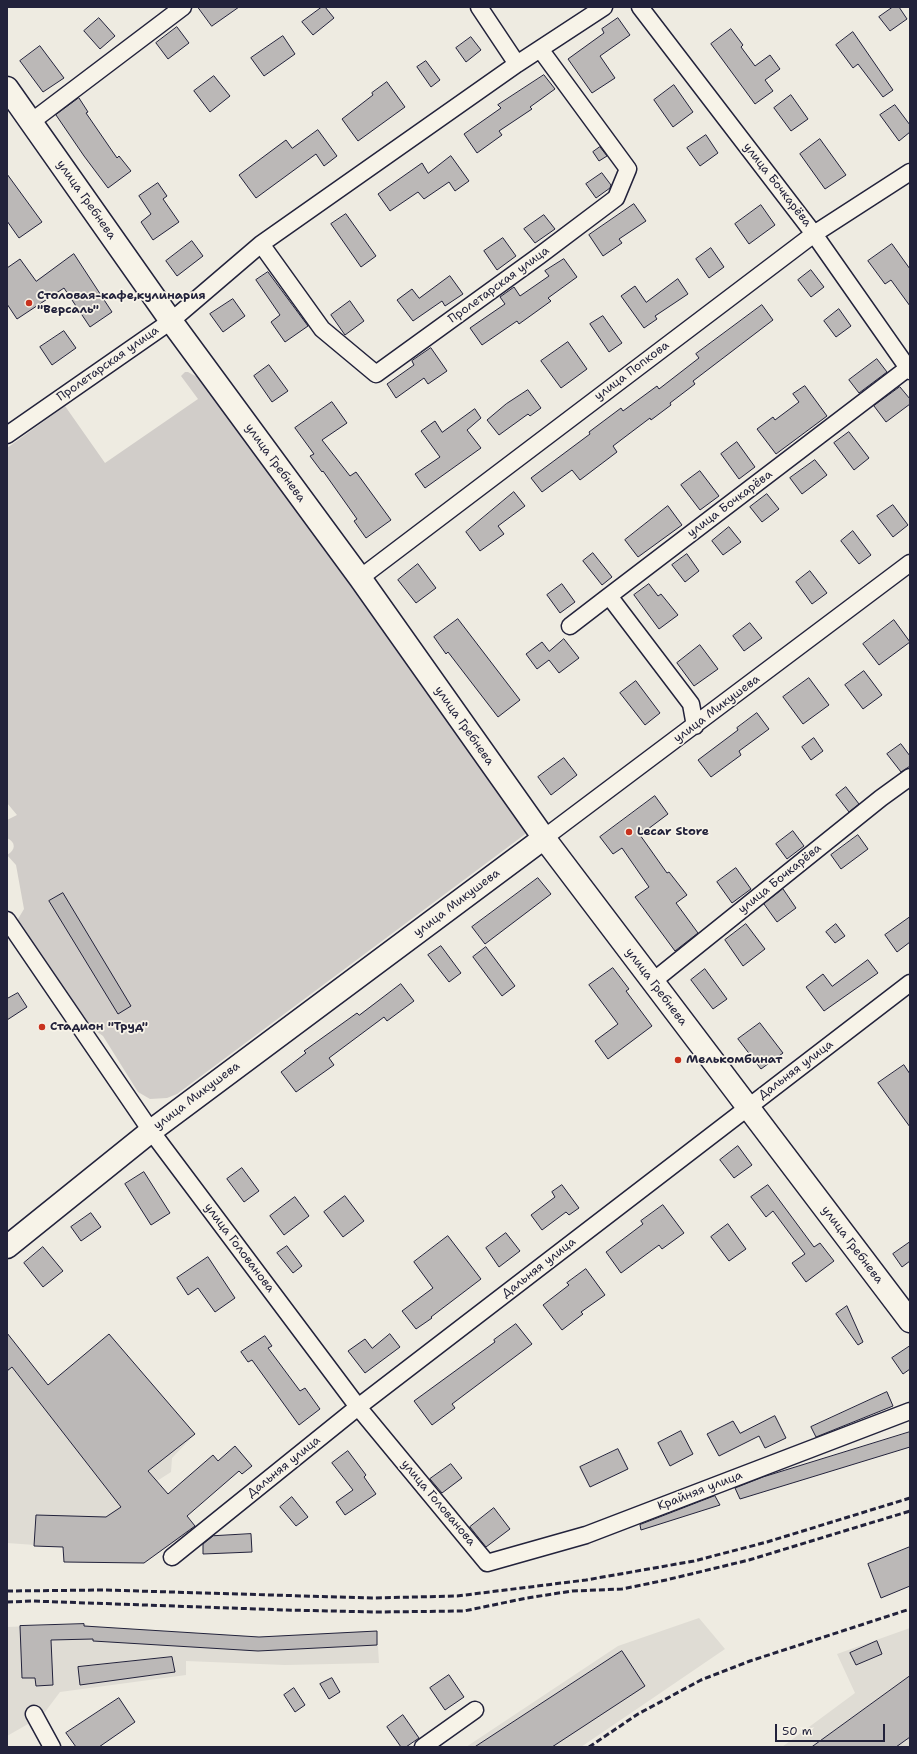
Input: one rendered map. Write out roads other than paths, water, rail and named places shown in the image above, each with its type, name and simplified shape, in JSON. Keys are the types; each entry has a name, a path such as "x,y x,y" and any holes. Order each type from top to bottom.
{"street":[{"path":"31,122 183,7"},
{"path":"479,7 517,64"},
{"name":"Пролетарская улица","path":"7,435 171,321 261,244 517,64 604,7"},
{"name":"улица Бочкарёва","path":"570,626 909,370 814,234 640,7"},
{"name":"Пролетарская улица","path":"261,244 322,328 376,374 539,256 616,198 628,169 540,49"},
{"name":"улица Гребнева","path":"7,88 171,321 360,578 544,838 910,1321"},
{"name":"улица Попкова","path":"360,578 814,234 910,172"},
{"name":"улица Микушева","path":"7,1247 151,1131 695,726 910,563"},
{"path":"609,596 691,704 695,726"},
{"name":"улица Бочкарёва","path":"652,982 875,803 910,777"},
{"name":"улица Голованова","path":"7,920 151,1131 358,1407 487,1563"},
{"name":"Дальняя улица","path":"172,1557 358,1407 910,983"},
{"name":"Крайняя улица","path":"487,1563 586,1535 910,1411"},
{"path":"423,1747 475,1710"},
{"path":"34,1714 52,1747"}],"railway":[{"path":"7,1591 104,1590 372,1598 457,1596 586,1580 694,1561 767,1542 910,1498"},
{"path":"7,1602 32,1601 377,1612 464,1611 527,1598 572,1591 622,1589 666,1580 749,1560 910,1511"},
{"path":"589,1747 638,1714 701,1680 750,1661 910,1609"}],"place":[{"name":"Столовая-кафе,кулинария \"Версаль\"","path":"29,303"},
{"name":"Lecar Store","path":"629,832"},
{"name":"Стадион \"Труд\"","path":"42,1027"},
{"name":"Мелькомбинат","path":"678,1060"}]}
